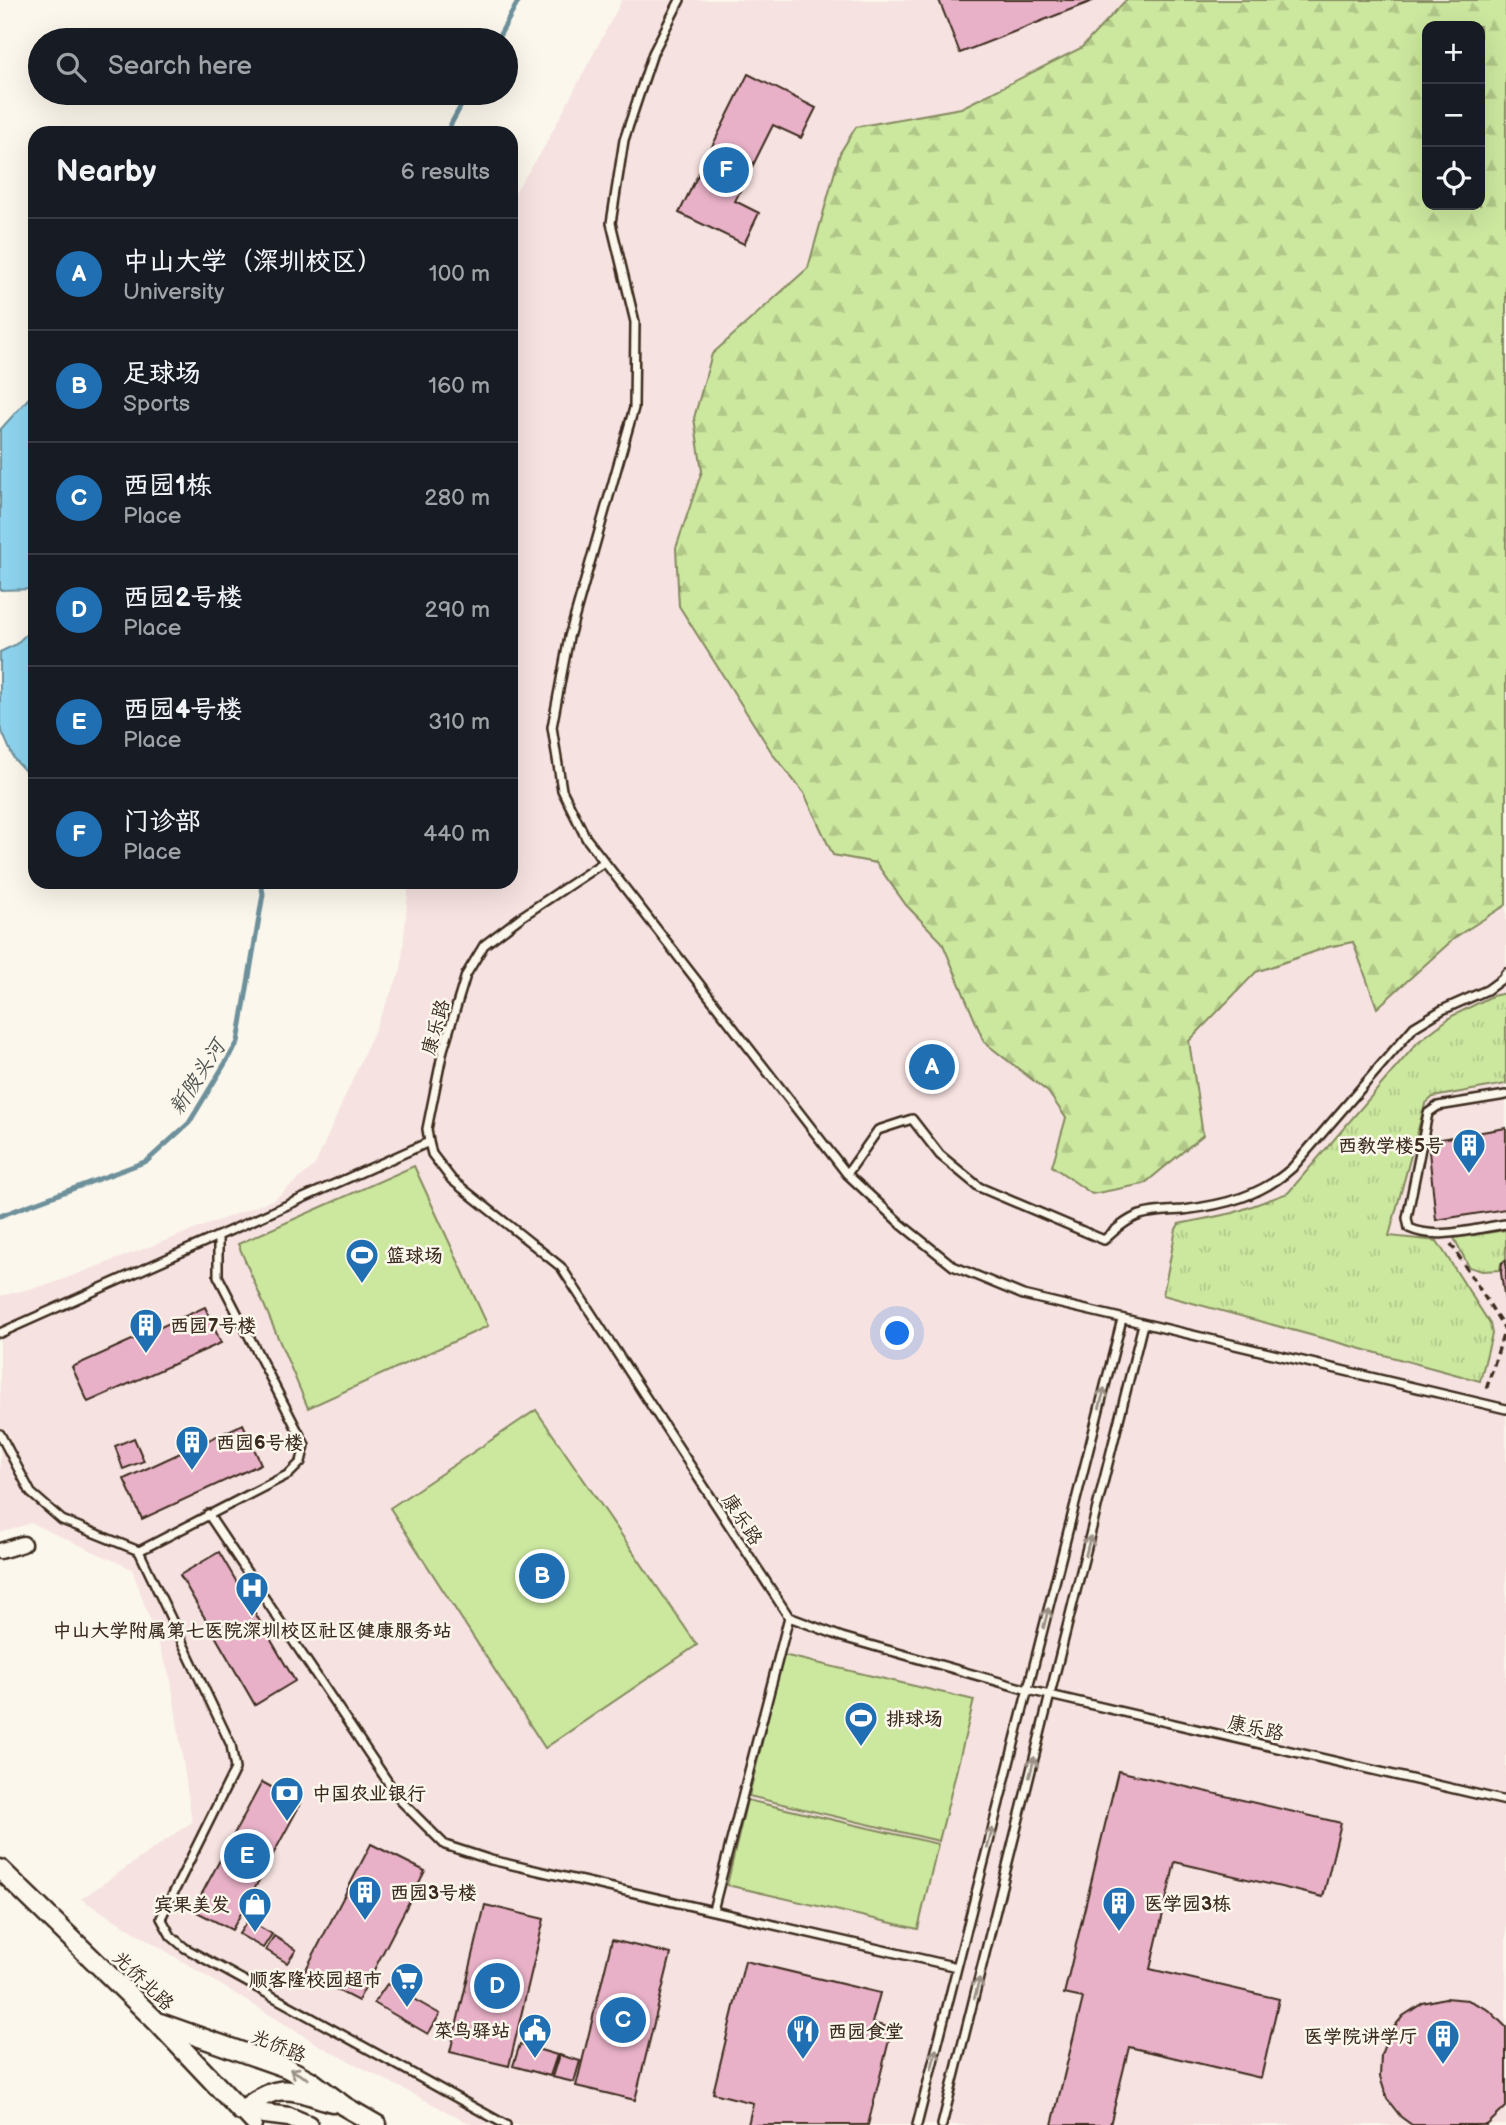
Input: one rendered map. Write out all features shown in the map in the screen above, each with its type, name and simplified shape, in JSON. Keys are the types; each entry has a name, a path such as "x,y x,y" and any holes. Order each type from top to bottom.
{"street":[{"path":"0,1551 23,1544"},
{"name":"光侨北路","path":"0,1869 157,2022 254,2125"},
{"name":"光侨路","path":"157,2022 288,2068 377,2125"},
{"path":"242,2111 260,2096 285,2090 344,2106"},
{"path":"242,2111 289,2117 308,2125"}],"lane":[{"path":"680,0 653,53 624,140 611,223 635,322 634,408 569,637 552,727 562,790 586,838 847,1174 902,1225 953,1266 1023,1295 1506,1409"},
{"name":"康乐路","path":"604,862 484,945 466,975 443,1050 427,1129 429,1142 432,1154 452,1180 561,1267 789,1617 842,1637 1050,1696 1506,1801"},
{"path":"847,1174 878,1130 912,1119 940,1155 979,1187 1104,1240 1121,1225 1140,1215 1243,1199 1275,1183 1292,1168 1414,1027 1442,1010 1487,990 1506,973"},
{"path":"1506,1095 1437,1106 1428,1113 1407,1218 1409,1228 1418,1232 1444,1233 1506,1224"},
{"path":"0,1333 429,1142"},
{"path":"139,1551 289,1474 301,1462 304,1445 218,1276 218,1236"},
{"path":"917,2125 1122,1319"},
{"path":"942,2125 1143,1324"},
{"path":"0,1434 31,1493 62,1520 139,1551 231,1745 235,1769 161,1918 165,1928 185,1948 506,2125"},
{"path":"208,1514 400,1800 445,1845 491,1860 957,1966"},
{"path":"713,1910 789,1617"}],"path":[{"path":"1444,1233 1506,1329 1486,1390"}],"shaded area":[{"path":"622,0 1506,0 1506,2125 473,2125 322,2047 81,1899 192,1822 171,1680 132,1569 31,1523 0,1533 0,1296 51,1284 275,1199 315,1165 401,970 408,889 518,889 518,188 541,153"}],"green space":[{"path":"1126,0 1506,0 1506,905 1457,936 1377,1008 1353,942 1328,947 1256,972 1189,1041 1203,1135 1144,1184 1092,1194 1052,1166 1066,1118 1048,1092 984,1042 942,942 906,905 876,863 833,855 804,793 774,756 679,606 676,548 702,471 694,418 712,354 808,268 840,153 856,127 961,108 1081,48"},
{"path":"1506,993 1506,1084 1433,1097 1425,1104 1389,1236 1437,1241 1490,1324 1492,1334 1480,1381 1163,1295 1179,1224 1233,1213 1288,1193 1418,1042 1452,1016 1492,996"},
{"name":"篮球场","path":"414,1166 488,1326 308,1408 238,1244"},
{"path":"1506,1230 1506,1259 1501,1263 1500,1270 1482,1271 1469,1267 1454,1238"},
{"path":"536,1410 697,1645 545,1748 390,1508"},
{"name":"排球场","path":"783,1655 974,1700 939,1841 749,1796"},
{"path":"747,1800 938,1844 918,1929 727,1885"}],"water":[{"path":"28,399 28,589 0,590 0,430"},
{"path":"28,633 28,774 14,759 0,727 0,652 15,645"}],"building":[{"path":"939,0 1095,0 960,53"},
{"path":"748,74 816,108 801,138 773,125 735,201 759,213 744,244 679,213"},
{"name":"西教学楼5号","path":"1506,1128 1506,1209 1436,1220 1428,1141"},
{"path":"1506,1260 1506,1308 1501,1273 1502,1263"},
{"name":"西园7号楼","path":"205,1307 221,1343 88,1402 72,1367"},
{"name":"西园6号楼","path":"243,1424 261,1464 142,1519 124,1479"},
{"path":"134,1438 144,1461 123,1469 115,1446"},
{"path":"219,1552 295,1681 255,1705 180,1575"},
{"name":"医学园3栋","path":"1118,1771 1341,1823 1323,1897 1175,1862 1150,1969 1279,1999 1261,2078 1129,2047 1110,2125 1052,2125 1083,1998 1064,1994"},
{"path":"262,1782 301,1803 232,1930 193,1910"},
{"name":"西园3号楼","path":"371,1844 425,1871 358,2001 304,1973"},
{"path":"485,1905 544,1919 509,2066 450,2052"},
{"name":"宾果美发","path":"248,1920 272,1934 263,1948 239,1934"},
{"path":"274,1936 296,1950 287,1963 266,1950"},
{"path":"612,1940 671,1954 635,2100 576,2086"},
{"name":"西园食堂","path":"745,1961 880,1993 872,2023 892,2028 868,2125 748,2125 753,2103 713,2093"},
{"name":"顺客隆校园超市","path":"387,1984 440,2014 428,2034 374,2003"},
{"name":"医学院讲学厅","path":"1445,1998 1468,2000 1489,2010 1506,2027 1506,2107 1487,2125 1412,2125 1401,2117 1387,2099 1380,2077 1381,2055 1389,2033 1403,2016 1423,2003"},
{"name":"菜鸟驿站","path":"520,2044 557,2055 550,2076 513,2066"},
{"path":"559,2055 580,2061 574,2082 552,2077"}],"waterway":[{"name":"新陂头河","path":"504,28 519,0"},
{"name":"新陂头河","path":"450,126 461,105"},
{"name":"新陂头河","path":"0,1216 147,1161 189,1123 238,1042 262,889"}],"place":[{"name":"门诊部","path":"726,170"},
{"name":"中山大学（深圳校区）","path":"932,1067"},
{"name":"西教学楼5号","path":"1469,1175"},
{"name":"篮球场","path":"362,1285"},
{"name":"西园7号楼","path":"146,1355"},
{"name":"西园6号楼","path":"192,1472"},
{"name":"足球场","path":"542,1576"},
{"name":"中山大学附属第七医院深圳校区社区健康服务站","path":"252,1618"},
{"name":"排球场","path":"861,1748"},
{"name":"中国农业银行","path":"287,1823"},
{"name":"西园4号楼","path":"247,1856"},
{"name":"西园3号楼","path":"365,1922"},
{"name":"医学园3栋","path":"1119,1933"},
{"name":"宾果美发","path":"255,1934"},
{"name":"西园2号楼","path":"497,1986"},
{"name":"顺客隆校园超市","path":"407,2009"},
{"name":"西园1栋","path":"623,2020"},
{"name":"菜鸟驿站","path":"535,2060"},
{"name":"西园食堂","path":"803,2061"},
{"name":"医学院讲学厅","path":"1443,2066"}]}
